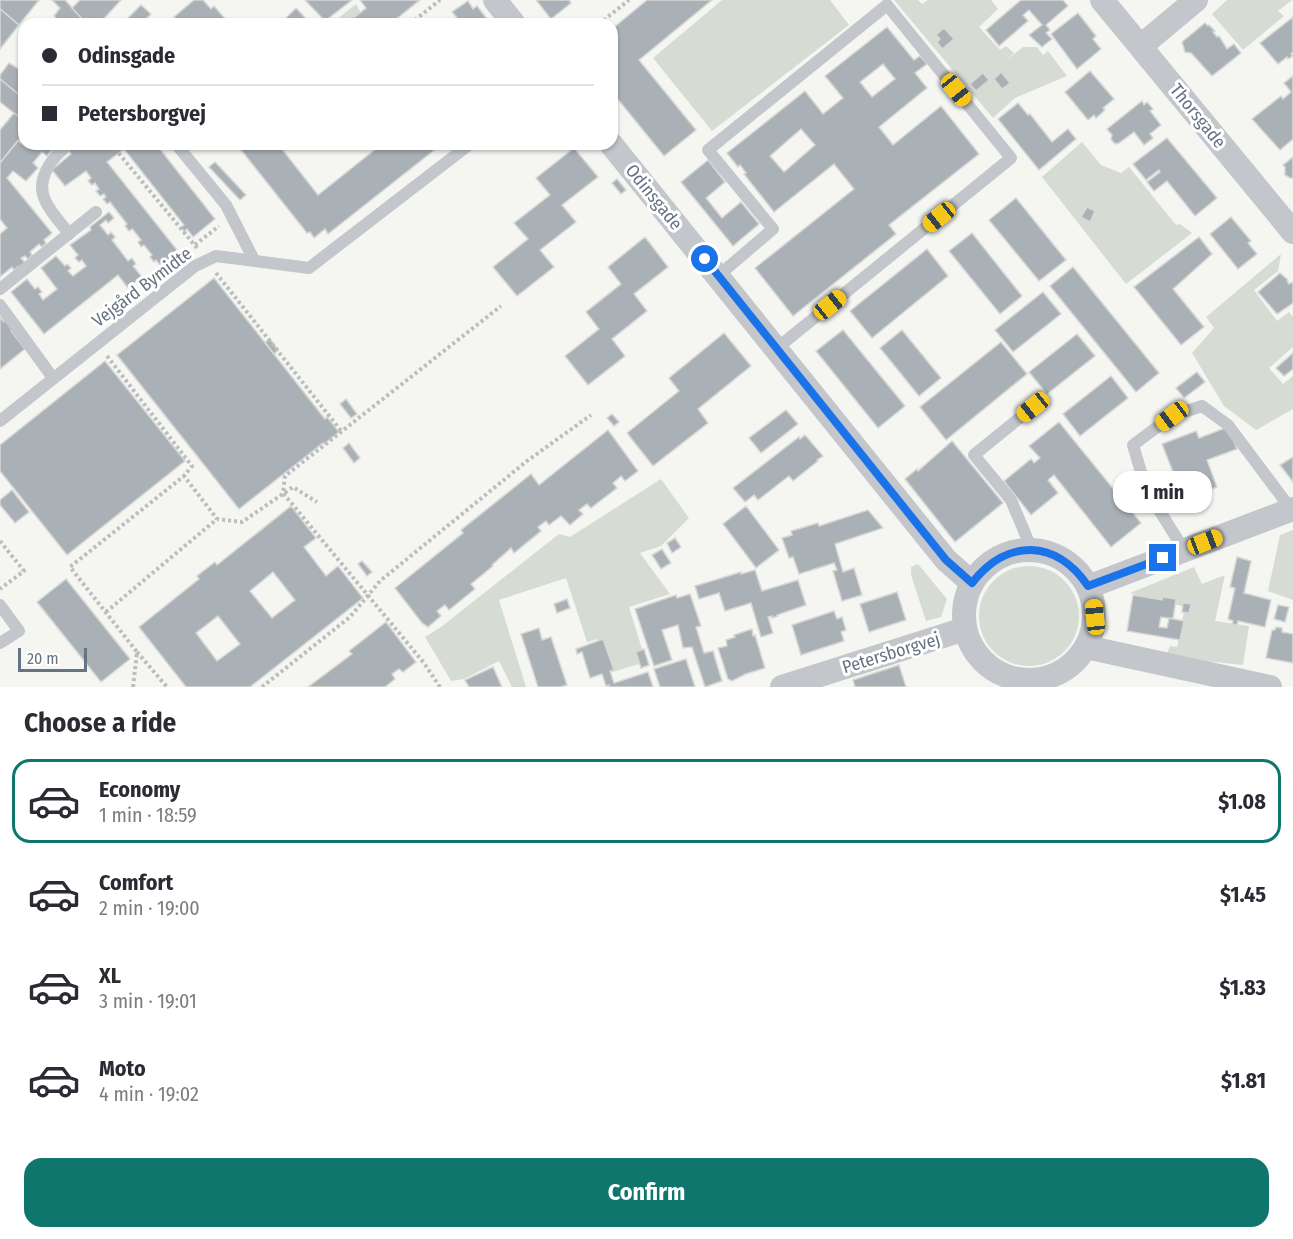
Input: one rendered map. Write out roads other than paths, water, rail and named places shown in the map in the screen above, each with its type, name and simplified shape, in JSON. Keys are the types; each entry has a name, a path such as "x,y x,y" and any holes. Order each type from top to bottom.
{"street":[{"path":"495,0 509,18"},
{"name":"Thorsgade","path":"1102,0 1293,232"},
{"path":"1141,46 1196,0"},
{"name":"Odinsgade","path":"616,150 946,560 972,583"},
{"path":"1088,586 1292,509"},
{"path":"1032,550 1050,553 1065,561 1078,572 1088,586 1093,602 1095,617 1092,633 1086,647 1075,662 1061,673 1044,679 1005,682 973,650 965,629 966,597 972,583 983,569 998,558 1015,551 1032,550"},
{"name":"Petersborgvej","path":"782,687 965,629"},
{"path":"1086,647 1270,687"}],"lane":[{"path":"718,276 773,229 708,150 887,5 1011,158 776,349"},
{"path":"61,150 56,154 42,177 45,201 69,234"},
{"path":"181,150 226,205 254,261"},
{"name":"Vejgård Bymidte","path":"0,421 195,266 216,256 309,268 462,150"},
{"path":"0,289 96,212"},
{"path":"0,305 53,378"},
{"path":"1184,550 1146,489 1133,445 1172,416 1202,406 1228,425 1292,509"},
{"path":"1032,550 1011,500 974,454 1033,407"},
{"path":"0,606 19,631 0,643"}]}
